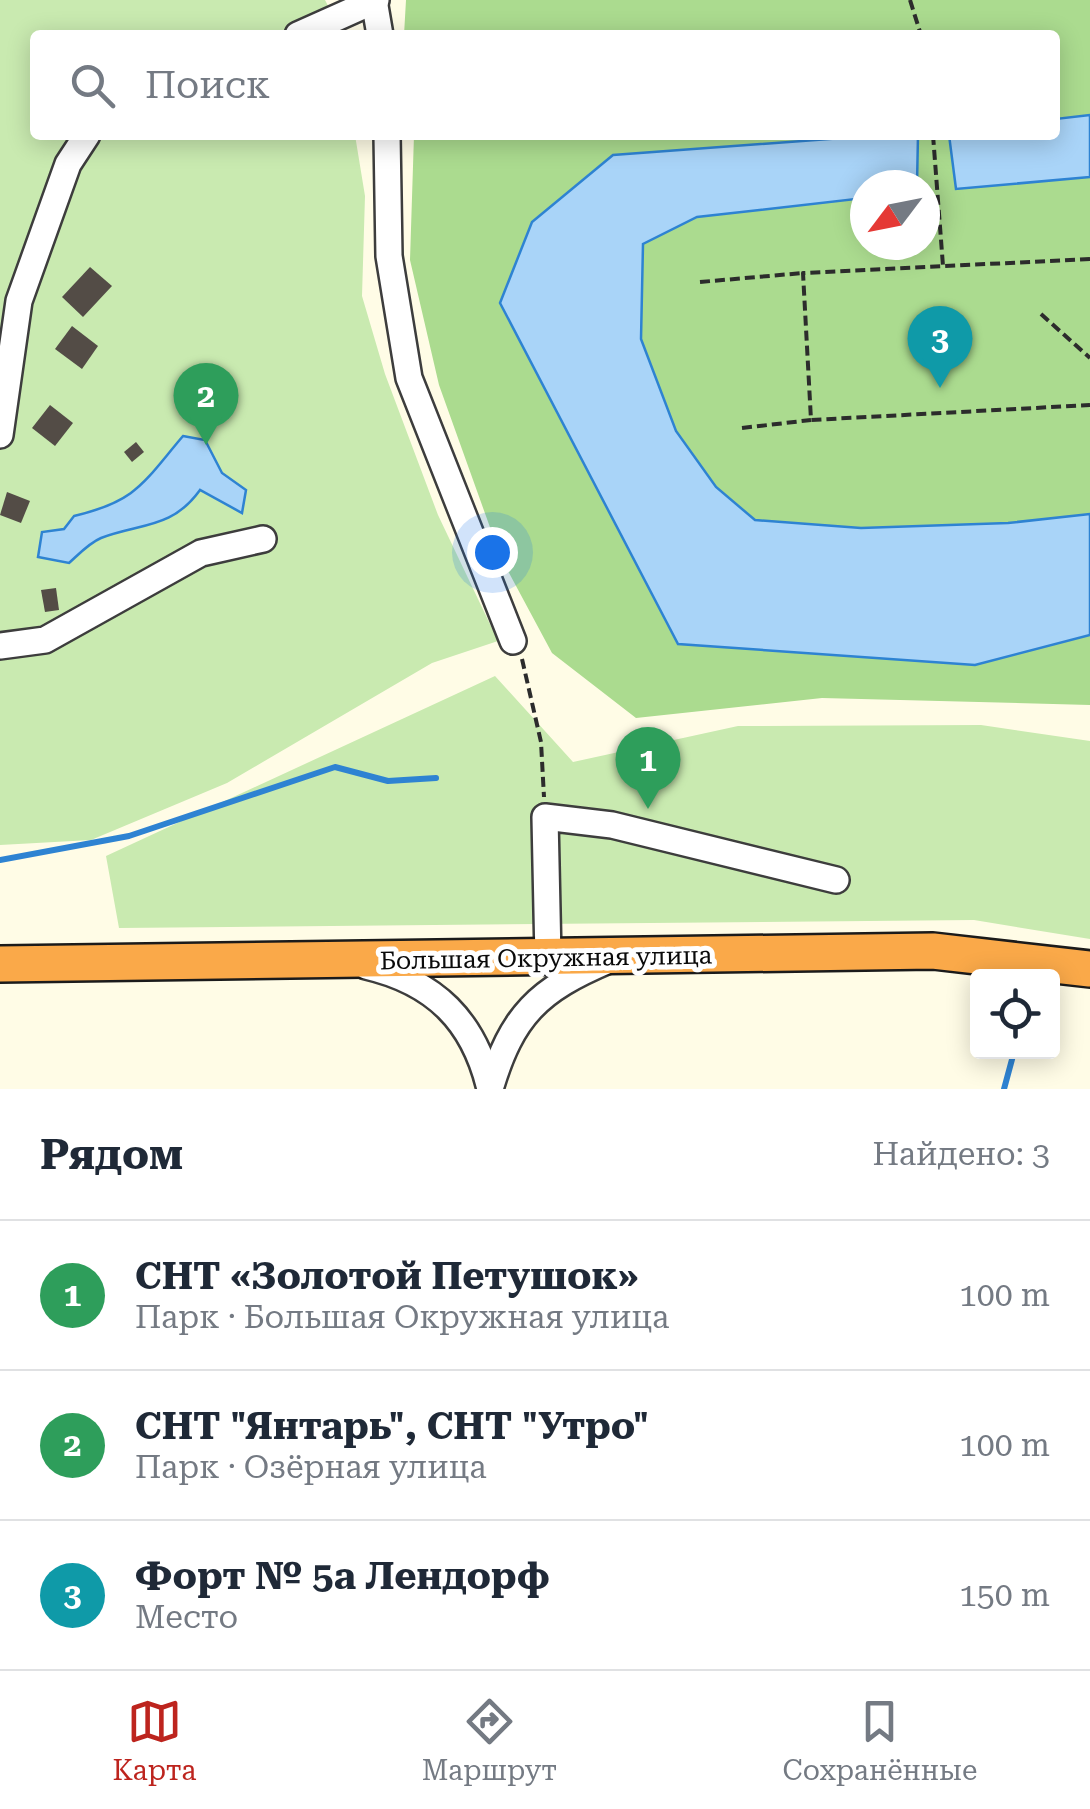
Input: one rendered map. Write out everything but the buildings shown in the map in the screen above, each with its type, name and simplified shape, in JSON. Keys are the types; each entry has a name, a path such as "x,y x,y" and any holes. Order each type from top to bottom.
{"highway":[{"name":"Большая Окружная улица","path":"0,964 933,951 1090,969"}],"street":[{"path":"309,30 375,0 379,30"},
{"path":"0,435 19,301 68,164 84,140"},
{"path":"386,140 389,256 409,378 514,640"},
{"path":"0,646 45,640 201,552 263,538"},
{"path":"548,958 545,817 612,824 836,880"},
{"path":"490,1089 508,1036 526,1010 558,986 617,956"},
{"path":"342,961 418,983 446,1002 482,1057 490,1089"}],"path":[{"path":"910,0 919,30"},
{"path":"933,140 943,266"},
{"path":"700,282 1090,258"},
{"path":"803,274 810,420"},
{"path":"1040,314 1090,358"},
{"path":"742,428 810,420 1090,406"},
{"path":"514,640 528,676 541,742 545,817"}],"green space":[{"path":"0,0 325,0 340,30 30,30 30,140 356,140 365,196 362,296 385,374 438,515 498,641 432,663 227,783 91,840 0,845"},
{"path":"406,0 1090,0 1090,115 1060,118 1060,30 404,30"},
{"path":"414,140 819,140 613,156 678,644 975,665 1090,635 1090,705 822,698 636,718 552,653 501,558 439,385 410,260"},
{"path":"918,140 950,140 957,189 1090,177 1090,514 1008,523 861,528 755,520 716,487 676,431 641,339 643,244 697,217 850,200 850,260 940,260 940,170 917,170"},
{"path":"495,676 573,762 738,726 981,725 1090,741 1090,939 974,920 119,928 106,856"}],"water":[{"path":"1090,115 1090,177 956,189 950,140 1060,140 1060,118"},
{"path":"816,140 918,140 917,170 850,170 850,200 697,217 643,244 641,339 676,431 716,487 755,520 861,528 1008,523 1090,514 1090,635 975,665 678,644 500,303 532,222 613,155"},
{"path":"183,436 205,440 222,473 246,490 242,513 200,490 178,512 155,523 101,538 69,563 38,557 42,532 64,529 74,516 126,496 148,478"}],"waterway":[{"path":"0,860 129,836 335,767 388,781 436,778"},
{"path":"1004,1089 1012,1059"}],"place":[{"name":"Форт № 5а Лендорф","path":"940,388"},
{"name":"СНТ \"Янтарь\", СНТ \"Утро\"","path":"206,445"},
{"name":"СНТ «Золотой Петушок»","path":"648,809"}]}
